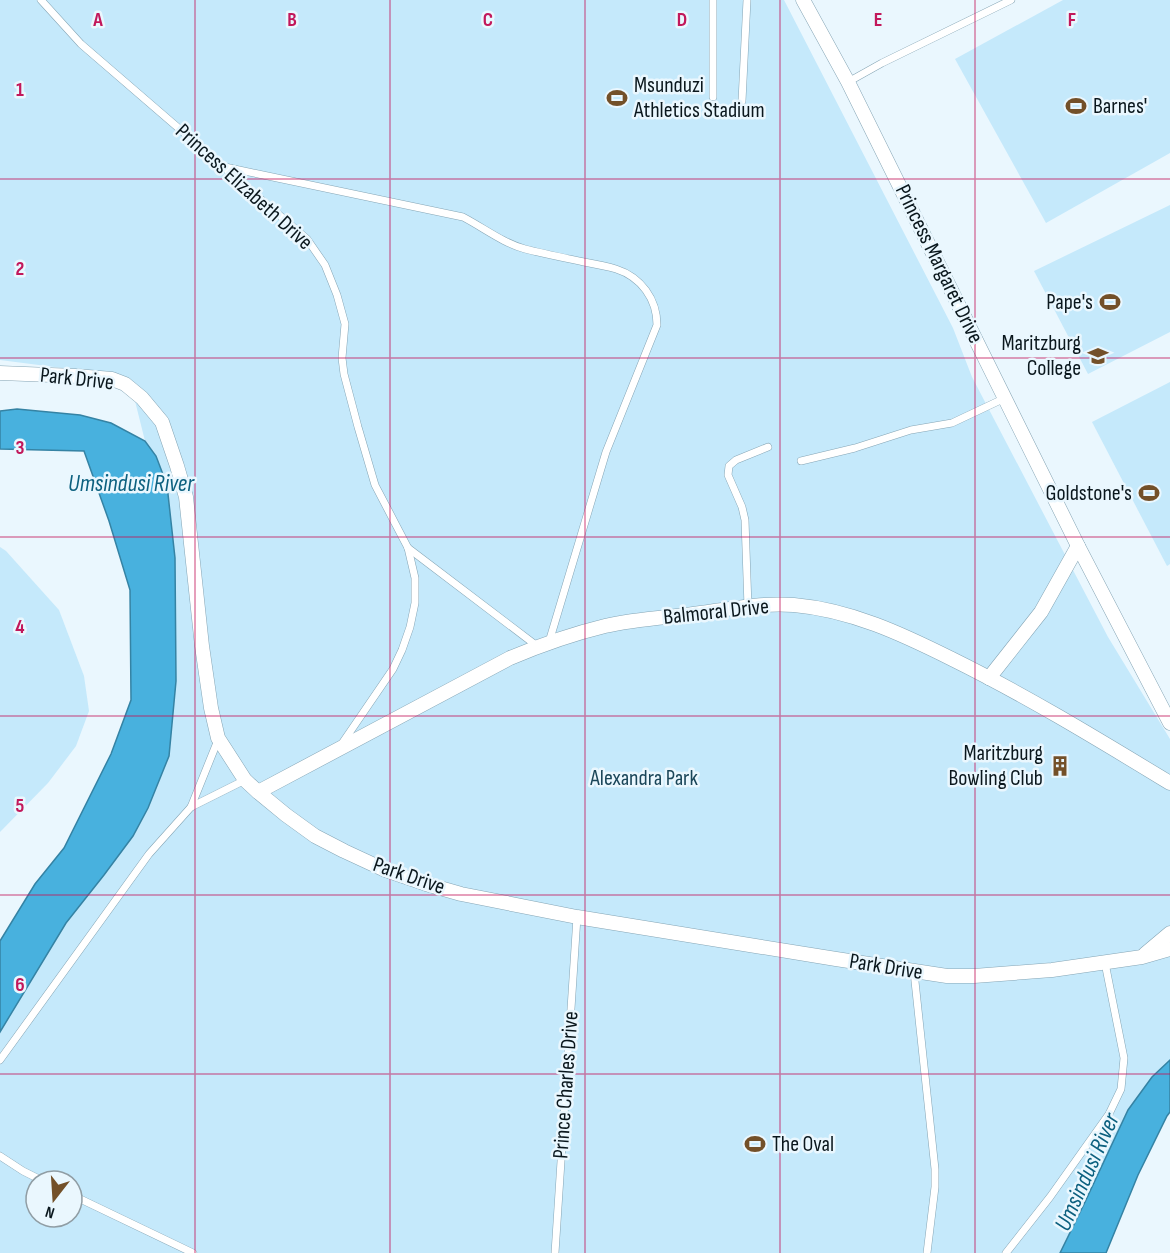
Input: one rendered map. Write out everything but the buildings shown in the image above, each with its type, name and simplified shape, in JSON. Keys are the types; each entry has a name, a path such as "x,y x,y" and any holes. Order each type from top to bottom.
{"street":[{"name":"Princess Margaret Drive","path":"803,0 848,82 1078,546 1170,723"},
{"name":"Park Drive","path":"0,373 76,375 112,380 125,384 142,398 162,422 186,496 202,646 218,738 245,780 315,836 385,870 460,894 578,917 914,972 974,976 1052,970 1142,957 1170,949"},
{"path":"989,678 1041,612 1078,546"},
{"name":"Balmoral Drive","path":"258,792 510,658 543,644 604,626 634,621 748,607 794,605 862,619 911,639 989,678 1090,734 1170,783"},
{"path":"1142,957 1170,933"}],"lane":[{"name":"Princess Elizabeth Drive","path":"41,0 81,44 307,238 325,266 337,295 345,324 342,358 345,374 372,475 408,548 415,578 415,603 402,650 393,669 337,751"},
{"path":"713,0 713,97"},
{"path":"742,101 747,0"},
{"path":"848,82 1011,0"},
{"path":"225,167 463,217 506,242 524,249 618,269 635,278 652,301 657,312 657,325 606,452 543,644 408,548"},
{"path":"801,461 855,448 911,430 952,423 1005,398"},
{"path":"748,607 745,520 728,475 729,466 735,460 768,447"},
{"path":"0,1060 149,854 191,807 218,738"},
{"path":"191,807 245,780"},
{"name":"Prince Charles Drive","path":"555,1253 578,917"},
{"path":"1006,1253 1050,1197 1109,1114 1121,1089 1124,1058 1105,963"},
{"path":"914,972 935,1169 927,1253"},
{"path":"0,1156 24,1172"},
{"path":"84,1201 193,1253"}],"green space":[{"name":"Alexandra Park","path":"0,0 784,0 953,328 972,377 1108,637 1170,739 1170,1060 1152,1077 1128,1110 1060,1253 0,1253 0,1032 66,923 133,836 148,808 176,681 175,558 167,485 156,456 145,441 130,381 124,376 0,360"},
{"name":"Barnes'","path":"1063,0 1170,0 1170,153 1046,223 955,59"},
{"name":"Pape's","path":"1170,205 1170,332 1088,374 1034,271"},
{"name":"Goldstone's","path":"1170,382 1170,564 1167,566 1092,422"},
{"path":"0,547 59,610 84,676 89,711 76,746 48,783 0,832"}],"water":[{"name":"Umsindusi River","path":"17,409 80,415 111,423 145,441 156,456 167,485 175,558 176,681 169,756 148,808 133,836 66,923 0,1032 0,941 35,884 64,848 111,754 131,700 130,590 84,451 0,449 0,411"},
{"name":"Umsindusi River","path":"1170,1060 1170,1112 1138,1175 1106,1253 1060,1253 1128,1110 1152,1077"}],"place":[{"name":"Msunduzi Athletics Stadium","path":"617,98"},
{"name":"Barnes'","path":"1076,106"},
{"name":"Pape's","path":"1110,302"},
{"name":"Maritzburg College","path":"1098,356"},
{"name":"Goldstone's","path":"1149,493"},
{"name":"Maritzburg Bowling Club","path":"1060,766"},
{"name":"The Oval","path":"755,1144"}]}
